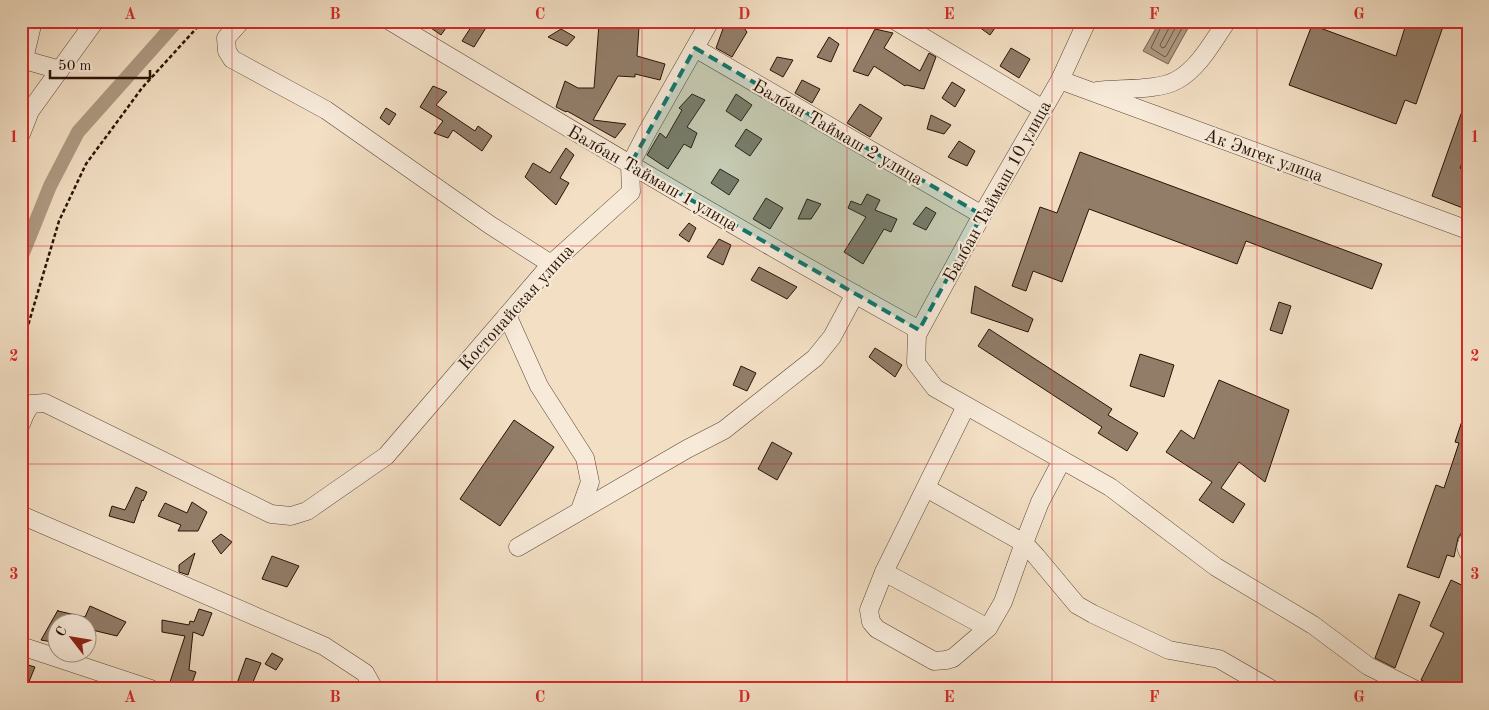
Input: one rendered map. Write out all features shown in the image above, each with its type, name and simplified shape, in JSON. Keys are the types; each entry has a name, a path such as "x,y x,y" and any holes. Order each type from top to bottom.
{"street":[{"path":"33,21 23,59 60,70"},
{"path":"21,134 30,111 95,21"},
{"path":"241,21 226,38 227,50 232,58 326,110 490,225 551,264"},
{"name":"Балбан Таймаш 1 улица","path":"390,21 630,165 920,330"},
{"name":"Костонайская улица","path":"21,424 32,404 45,403 271,514 291,516 307,511 386,456 551,264 631,192 630,165 710,21"},
{"path":"896,21 1043,108"},
{"name":"Балбан Таймаш 10 улица","path":"966,406 935,388 916,363 917,335 982,215 1060,80 1087,21"},
{"path":"1092,91 1154,87 1177,81 1197,63 1226,21"},
{"name":"Балбан Таймаш 2 улица","path":"695,48 982,215"},
{"name":"Ак Эмгек улица","path":"1060,80 1468,230"},
{"path":"518,547 687,448 724,430 815,358 832,337 855,294"},
{"path":"507,314 539,386 585,458 590,482 580,510"},
{"path":"1062,460 1040,502 1003,602 988,628 954,658 946,660 934,660 925,656 877,629 871,622 869,610 884,572 966,406 1062,460 1110,487 1216,567 1313,624 1368,666 1414,689"},
{"path":"926,488 1024,543 1077,605 1169,650 1219,659 1271,689"},
{"path":"21,515 324,646 365,673 374,689"},
{"path":"1468,542 1466,547 1468,552"},
{"path":"884,572 988,628"},
{"path":"21,646 151,689"}],"path":[{"path":"21,349 59,221 86,164 142,88 203,21"}],"highlighted area":[{"path":"695,48 982,215 919,330 630,165"}],"water":[{"path":"1160,21 1192,21 1168,64 1143,51"}],"building":[{"path":"421,21 451,21 441,35"},
{"path":"475,21 480,21 487,26 474,47 462,41"},
{"path":"731,21 739,21 747,32 732,57 716,48 724,26"},
{"path":"971,21 1000,21 990,35"},
{"path":"1407,21 1445,21 1416,104 1405,100 1396,124 1289,85 1312,25 1396,56"},
{"path":"599,24 639,27 637,56 665,64 660,80 635,74 635,77 618,76 593,120 626,124 615,138 567,111 556,107 565,81 578,88 594,88"},
{"path":"561,29 575,37 567,46 548,37"},
{"path":"875,29 893,33 884,48 920,71 929,53 936,57 924,89 905,86 874,66 868,76 853,71"},
{"path":"829,37 839,44 831,62 817,57"},
{"path":"1011,48 1030,59 1019,78 1000,66"},
{"path":"777,57 793,60 783,77 770,70"},
{"path":"802,80 820,89 812,103 795,93"},
{"path":"952,82 965,90 955,107 942,98"},
{"path":"433,86 447,92 436,105 475,131 478,126 492,136 482,151 453,130 448,138 434,133 443,121 420,107"},
{"path":"692,94 705,100 687,127 697,133 691,148 684,144 668,169 647,155 660,133 666,138 682,110 679,108"},
{"path":"736,94 752,105 741,121 726,111"},
{"path":"1466,100 1468,100 1468,148 1460,168 1468,173 1468,210 1432,196"},
{"path":"860,104 882,118 870,137 847,123"},
{"path":"386,108 396,114 389,125 380,118"},
{"path":"931,115 951,125 944,134 927,129"},
{"path":"746,129 762,139 750,156 735,146"},
{"path":"959,141 975,151 967,166 948,157"},
{"path":"566,148 574,155 560,178 569,183 556,205 525,177 533,163 550,173"},
{"path":"1080,152 1382,264 1372,289 1246,241 1237,264 1089,209 1062,282 1033,271 1026,291 1012,286 1040,207 1057,213"},
{"path":"720,169 739,180 729,195 711,183"},
{"path":"867,194 880,200 875,210 897,219 891,232 884,229 863,264 844,252 866,217 848,208 851,201 861,205"},
{"path":"766,198 783,208 770,229 753,219"},
{"path":"807,199 821,204 811,219 798,219"},
{"path":"926,207 936,213 926,230 913,224"},
{"path":"689,223 696,228 689,242 679,235"},
{"path":"719,239 731,245 723,265 707,257"},
{"path":"759,267 797,287 787,299 751,280"},
{"path":"975,286 1033,319 1028,332 971,313"},
{"path":"1279,302 1291,306 1282,334 1270,330"},
{"path":"989,329 1112,409 1108,415 1138,433 1127,451 1098,433 1102,427 978,346"},
{"path":"875,348 902,365 895,377 869,357"},
{"path":"1140,354 1174,365 1164,397 1130,386"},
{"path":"741,366 756,373 747,391 733,385"},
{"path":"1219,380 1289,410 1265,482 1239,462 1221,488 1245,504 1233,523 1199,500 1212,482 1166,452 1181,430 1194,439"},
{"path":"1466,409 1468,409 1468,517 1458,538 1454,557 1447,555 1439,578 1407,567 1436,485 1444,488 1459,443 1455,442"},
{"path":"514,420 554,447 500,526 460,499"},
{"path":"772,442 792,453 777,480 758,469"},
{"path":"136,487 147,492 142,500 134,523 109,516 112,506 125,510"},
{"path":"192,502 207,512 198,531 178,531 181,525 158,516 165,503 187,513"},
{"path":"221,534 232,542 221,554 212,541"},
{"path":"195,553 188,575 179,572 179,565"},
{"path":"272,556 299,566 287,587 262,579"},
{"path":"1451,580 1468,588 1468,689 1440,689 1421,680 1444,633 1430,626"},
{"path":"1399,594 1420,602 1395,668 1375,658"},
{"path":"90,606 126,622 117,636 98,631 98,612 87,612"},
{"path":"199,609 212,613 203,636 193,632 189,670 196,672 190,689 178,689 169,685 185,636 162,632 162,620 189,625 190,621 194,622"},
{"path":"48,628 48,641 41,640"},
{"path":"272,653 283,659 276,670 265,664"},
{"path":"246,658 261,663 250,689 235,689"},
{"path":"21,663 35,667 26,689 21,689"}],"waterway":[{"path":"21,258 50,186 78,132 177,21"}]}
